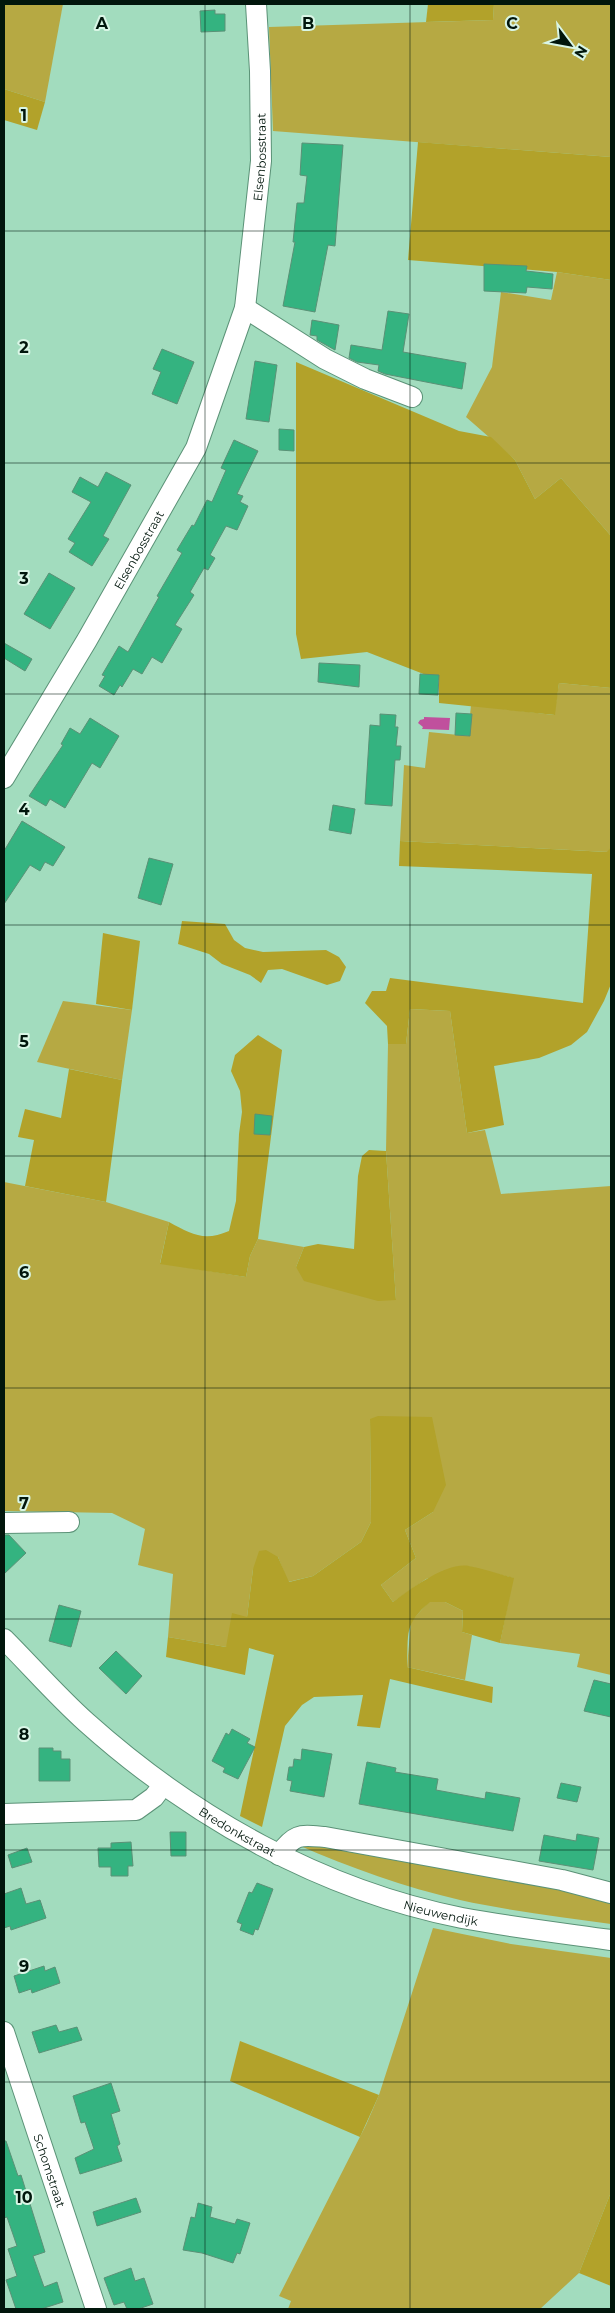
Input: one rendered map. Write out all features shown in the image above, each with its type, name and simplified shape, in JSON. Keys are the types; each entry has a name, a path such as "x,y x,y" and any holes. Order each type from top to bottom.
{"street":[{"name":"Elsenbosstraat","path":"4,778 97,623 196,448 245,308 261,161 260,71 256,4"},
{"path":"245,308 325,359 365,379 412,397"},
{"path":"4,1522 69,1522"},
{"name":"Bredonkstraat","path":"4,1639 85,1721 163,1785 211,1816 278,1855 294,1837 302,1835 326,1837 562,1880 611,1893"},
{"path":"4,1814 136,1810 149,1801 163,1785"},
{"name":"Nieuwendijk","path":"278,1855 359,1888 430,1910 508,1926 611,1940"},
{"name":"Schomstraat","path":"4,2032 96,2309"}],"shaded area":[{"path":"4,4 63,4 45,102 4,89"},
{"path":"428,4 494,4 493,20 426,22"},
{"path":"494,4 611,4 611,157 273,131 269,27 493,20"},
{"path":"4,89 45,102 37,130 4,120"},
{"path":"418,142 611,157 611,280 557,272 408,260"},
{"path":"557,272 611,280 611,536 561,478 535,499 515,460 466,417 492,367 501,292 551,300"},
{"path":"296,362 459,431 491,437 515,460 535,499 561,478 611,536 611,688 559,683 555,715 439,703 439,680 367,652 301,659 296,634"},
{"path":"559,683 611,688 611,847 608,852 400,841 404,765 425,768 429,732 468,736 471,705 554,715"},
{"path":"424,717 450,718 449,730 422,729 423,727 418,723"},
{"path":"400,841 607,852 611,847 611,984 587,1032 571,1045 539,1058 494,1066 504,1125 467,1133 450,1011 410,1009 406,1044 388,1044 387,1026 365,1003 372,991 386,991 390,978 583,1003 592,874 399,866"},
{"path":"182,921 225,924 234,940 245,948 263,952 326,950 339,957 346,967 340,981 327,985 282,969 268,970 261,983 250,975 222,964 209,954 178,944"},
{"path":"103,933 140,941 132,1010 96,1004"},
{"path":"63,1001 132,1010 122,1080 37,1062"},
{"path":"410,1009 450,1011 467,1133 485,1130 501,1194 611,1186 611,1675 577,1667 580,1654 500,1643 513,1578 467,1566 426,1579 393,1602 381,1585 416,1558 405,1530 433,1512 370,1419 371,1522 361,1542 313,1576 288,1582 278,1557 253,1569 247,1617 226,1647 168,1637 173,1574 138,1565 145,1529 112,1513 4,1511 4,1182 106,1202 169,1222 160,1263 246,1277 250,1256 258,1239 304,1247 296,1267 396,1300 386,1151 388,1044 406,1044"},
{"path":"258,1035 282,1050 258,1239 250,1256 246,1277 160,1264 169,1222 198,1235 212,1236 229,1231 236,1201 239,1134 242,1112 240,1091 231,1071 235,1055"},
{"path":"69,1069 122,1080 106,1202 25,1186 34,1140 18,1137 25,1109 61,1118"},
{"path":"369,1150 386,1151 396,1300 378,1301 304,1281 296,1267 304,1247 318,1244 354,1249 358,1176 362,1156"},
{"path":"378,1416 432,1417 446,1485 433,1512 405,1530 416,1558 381,1585 393,1602 409,1590 440,1572 460,1566 475,1567 514,1578 500,1643 462,1632 463,1611 445,1602 430,1602 415,1617 409,1630 407,1667 493,1687 492,1703 390,1679 380,1728 357,1726 363,1695 314,1697 302,1705 285,1726 262,1827 240,1816 274,1655 249,1648 245,1675 166,1657 168,1637 226,1647 232,1613 247,1617 253,1569 259,1551 266,1550 278,1557 289,1582 313,1576 361,1542 371,1522 370,1419"},
{"path":"430,1601 445,1602 463,1611 462,1632 472,1635 465,1680 407,1667 411,1621"},
{"path":"303,1842 611,1898 611,1924 498,1907 439,1895 378,1876 298,1845"},
{"path":"433,1928 511,1944 611,1958 611,2192 579,2273 540,2309 288,2309 291,2301 279,2296 366,2125 379,2095"},
{"path":"240,2041 379,2095 360,2137 230,2081"},
{"path":"611,2192 611,2286 579,2273"}],"building":[{"path":"215,10 215,14 225,14 225,31 201,32 200,11"},
{"path":"302,143 343,145 335,246 328,245 315,312 283,306 295,242 293,242 297,203 304,203 307,176 300,175"},
{"path":"484,264 527,266 526,271 553,274 552,289 527,287 526,293 484,291"},
{"path":"388,311 409,314 403,352 466,363 462,389 385,374 378,371 379,365 357,362 349,358 351,345 382,350"},
{"path":"312,320 339,325 335,350 317,340 317,336 310,335"},
{"path":"162,349 194,362 177,404 152,394 161,372 153,369"},
{"path":"255,361 277,365 269,422 246,419"},
{"path":"279,429 294,430 294,451 279,450"},
{"path":"234,440 258,451 237,494 243,496 240,502 248,506 237,530 226,526 210,555 215,558 208,570 204,568 190,592 194,595 175,625 182,629 162,663 152,657 142,674 133,669 122,687 120,685 114,695 99,686 105,676 102,675 119,646 128,652 159,597 157,596 182,553 177,550 192,525 194,526 207,500 212,502 226,470 221,468"},
{"path":"106,472 131,485 103,536 109,539 92,566 69,552 75,543 68,539 91,502 72,492 80,477 98,487"},
{"path":"49,573 75,588 50,629 24,614"},
{"path":"4,643 32,659 25,671 4,658"},
{"path":"319,663 360,665 359,687 318,682"},
{"path":"420,674 439,675 438,695 419,694"},
{"path":"456,713 472,714 470,736 455,735"},
{"path":"380,714 396,715 395,727 398,727 396,746 401,746 400,760 395,760 392,806 365,804 370,725 380,726"},
{"path":"90,718 119,736 100,768 92,763 65,808 50,799 46,806 29,796 63,745 61,744 70,728 80,734"},
{"path":"333,805 355,809 351,834 329,830"},
{"path":"22,821 65,847 53,866 45,862 40,871 30,865 4,904 4,851"},
{"path":"149,858 173,864 161,905 138,898"},
{"path":"255,1114 272,1116 270,1135 254,1134"},
{"path":"4,1535 9,1535 26,1553 4,1574"},
{"path":"59,1605 81,1611 71,1647 49,1641"},
{"path":"116,1651 142,1676 126,1694 99,1668"},
{"path":"594,1680 611,1684 611,1717 584,1711"},
{"path":"232,1729 250,1739 247,1743 255,1747 238,1779 223,1772 225,1768 212,1761 226,1733 229,1735"},
{"path":"39,1748 53,1748 53,1751 61,1751 61,1759 70,1759 70,1781 39,1781"},
{"path":"302,1749 332,1754 324,1797 290,1791 292,1781 287,1780 289,1767 293,1767 294,1759 301,1760"},
{"path":"367,1762 396,1768 395,1772 438,1779 436,1790 485,1799 486,1792 520,1798 513,1831 359,1804"},
{"path":"561,1783 581,1787 577,1802 557,1798"},
{"path":"170,1832 186,1832 186,1856 171,1856"},
{"path":"577,1834 599,1838 593,1870 539,1861 544,1835 576,1841"},
{"path":"131,1842 133,1866 128,1866 128,1876 111,1876 111,1867 99,1867 98,1848 111,1848 111,1843"},
{"path":"27,1848 32,1862 12,1868 8,1855"},
{"path":"257,1883 273,1889 258,1930 255,1929 253,1935 240,1930 242,1924 237,1922 249,1892 252,1893"},
{"path":"21,1888 26,1904 40,1900 46,1918 11,1930 10,1926 4,1928 4,1894"},
{"path":"44,1966 45,1971 55,1967 60,1983 32,1993 31,1989 19,1993 14,1976"},
{"path":"56,2025 59,2032 77,2027 82,2040 39,2053 32,2032"},
{"path":"111,2083 120,2111 111,2114 120,2144 117,2146 122,2161 80,2174 75,2158 94,2149 85,2122 81,2123 73,2096"},
{"path":"4,2141 6,2141 18,2176 21,2175 45,2252 33,2256 44,2287 57,2282 63,2302 41,2309 16,2309 6,2280 17,2276 8,2249 17,2246 7,2217 4,2218"},
{"path":"136,2198 141,2212 97,2226 93,2212"},
{"path":"198,2203 212,2207 210,2217 235,2224 237,2219 250,2223 240,2254 237,2253 233,2263 202,2253 183,2250 191,2217 195,2218"},
{"path":"131,2268 135,2281 144,2278 153,2304 138,2309 127,2309 124,2302 114,2305 104,2278"}]}
